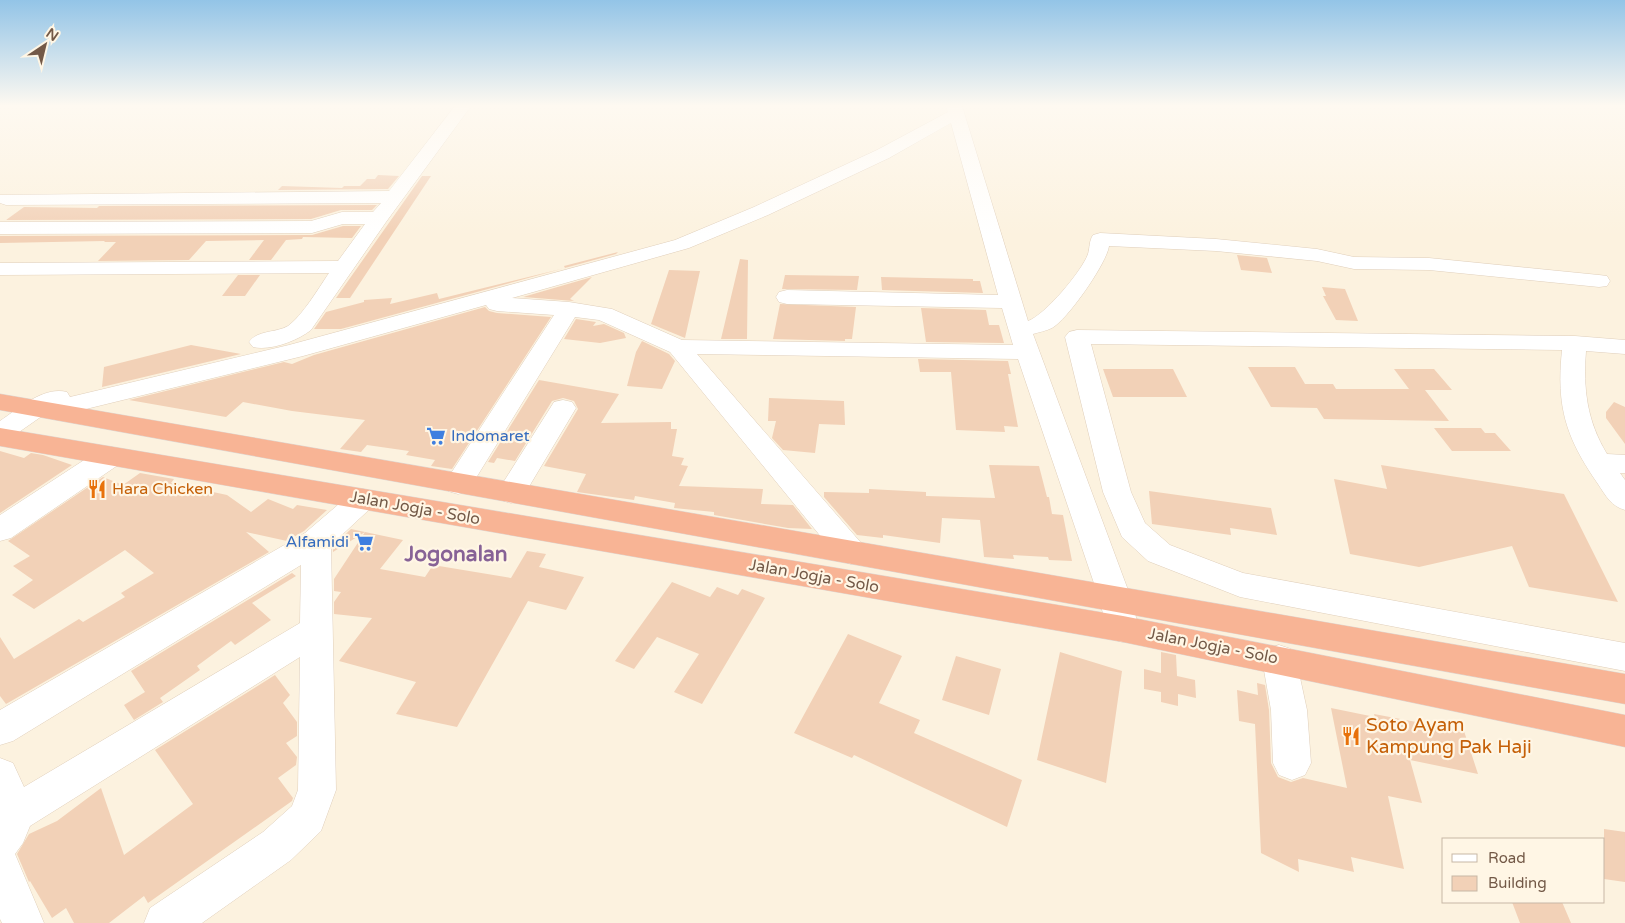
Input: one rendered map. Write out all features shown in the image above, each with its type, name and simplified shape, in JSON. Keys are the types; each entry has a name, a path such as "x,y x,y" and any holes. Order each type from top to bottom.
{"highway":[{"name":"Jalan Jogja - Solo","path":"0,402 1625,689"},
{"name":"Jalan Jogja - Solo","path":"0,435 112,456 1123,629 1279,659 1625,731"}],"street":[{"path":"295,342 303,325 343,267 431,149"},
{"path":"0,435 43,409 295,342 472,302 682,244 761,211 892,149"},
{"path":"966,149 1024,342 1115,598 1123,629"},
{"path":"6,198 395,197"},
{"path":"0,228 312,227 342,218 379,218"},
{"path":"678,348 1024,342 1045,323 1078,287 1098,254 1100,239 1216,245 1317,255 1354,263 1429,264 1599,281"},
{"path":"0,269 343,267"},
{"path":"787,297 1011,302"},
{"path":"472,302 569,309 604,314 678,348 851,552"},
{"path":"458,484 569,309"},
{"path":"1625,347 1575,343 1077,337 1117,492 1133,529 1158,553 1240,584 1625,656"},
{"path":"1575,343 1572,390 1579,428 1597,463 1625,500"},
{"path":"511,493 563,408"},
{"path":"0,530 112,456"},
{"path":"1597,463 1625,464"},
{"path":"0,729 316,541 363,499"},
{"path":"165,923 277,846 307,818 317,790 316,541"},
{"path":"0,776 8,827 317,630"},
{"path":"1279,659 1289,710 1292,763"},
{"path":"0,867 23,923"}],"building":[{"path":"378,175 399,176 388,189 278,190 282,186 342,188 344,186 360,186 367,179 375,179"},
{"path":"422,176 431,176 350,298 336,298"},
{"path":"377,205 372,210 341,210 311,219 6,220 24,207"},
{"path":"343,226 361,226 352,238 303,237 302,239 286,240 271,260 249,260 264,240 206,241 189,260 98,261 116,242 105,241 0,243 0,236 312,235"},
{"path":"618,252 616,254 565,268 564,266"},
{"path":"1237,255 1267,258 1272,273 1241,270"},
{"path":"740,259 748,260 747,339 721,339"},
{"path":"562,269 341,329 314,329 326,312 364,302 364,300 392,298 390,304 437,293 439,299"},
{"path":"669,270 700,271 685,338 651,324"},
{"path":"238,275 260,275 245,296 222,296"},
{"path":"785,275 859,276 857,290 782,289"},
{"path":"592,277 570,299 574,301 523,297"},
{"path":"881,277 973,279 973,281 980,281 983,293 882,290"},
{"path":"1322,287 1345,289 1358,321 1336,320 1323,296 1326,296"},
{"path":"780,304 856,307 852,339 845,339 845,341 773,339"},
{"path":"485,307 489,311 497,313 551,317 452,469 431,466 435,460 406,455 409,451 367,445 361,452 340,449 365,420 292,411 243,402 226,417 129,400 284,362 292,364 314,355"},
{"path":"921,308 986,310 989,325 999,325 1004,343 926,342"},
{"path":"576,319 596,322 593,326 604,324 624,333 626,338 600,343 564,339"},
{"path":"642,341 669,354 675,361 662,389 627,386 636,352"},
{"path":"191,345 241,354 102,387 104,367"},
{"path":"918,359 1008,361 1011,374 1008,374 1018,427 1004,426 1005,432 956,430 951,372 920,372"},
{"path":"1248,367 1295,367 1305,384 1333,384 1336,389 1409,389 1394,369 1434,369 1452,390 1425,390 1449,421 1324,419 1317,408 1271,407"},
{"path":"1103,369 1173,369 1187,397 1113,397"},
{"path":"539,380 619,394 601,423 671,422 671,429 677,429 672,456 684,458 681,465 688,466 679,486 763,489 761,504 793,505 812,529 788,528 714,515 714,512 674,508 675,503 635,496 634,500 577,492 586,474 544,466 578,409 574,401 563,398 552,401 515,461 497,458 494,463 488,462"},
{"path":"769,398 844,401 845,425 819,424 815,453 783,450 772,438 776,421 768,421"},
{"path":"1614,402 1625,407 1625,444 1606,418 1606,412"},
{"path":"1434,428 1481,428 1485,433 1495,433 1511,451 1452,451"},
{"path":"0,451 24,458 31,453 43,455 72,465 0,513"},
{"path":"989,465 1039,466 1047,497 1049,497 1052,514 1063,515 1072,561 1049,560 1048,557 1013,555 1014,559 984,557 980,520 942,518 940,543 883,535 883,538 857,535 824,497 824,492 869,493 869,489 926,492 926,496 995,498"},
{"path":"1381,465 1564,494 1618,602 1529,587 1512,546 1419,567 1350,554 1334,479 1387,489"},
{"path":"140,473 174,479 171,483 227,495 251,512 268,499 293,509 297,505 327,510 304,531 287,541 246,532 269,552 6,704 0,696 0,637 14,659 79,619 83,622 125,597 121,593 154,573 125,550 34,609 12,595 33,580 13,566 30,556 8,541 103,477 123,485"},
{"path":"1149,491 1271,508 1277,535 1230,528 1231,535 1152,524"},
{"path":"351,529 365,532 333,552 333,546"},
{"path":"365,532 403,540 380,569 425,577 433,565 511,578 527,551 546,554 539,567 584,577 566,610 528,601 457,727 396,714 416,682 339,661 372,618 334,614 334,602 341,592 334,591 334,579"},
{"path":"292,573 296,576 252,603 271,620 235,645 231,641 197,666 200,670 160,698 163,702 134,720 124,705 145,692 131,671"},
{"path":"672,582 710,597 717,587 738,595 742,589 765,598 702,704 674,692 699,654 657,637 634,669 615,661"},
{"path":"848,634 902,656 879,703 920,720 914,733 1022,780 1007,827 854,755 852,758 794,733"},
{"path":"1060,652 1122,671 1106,783 1037,760"},
{"path":"1161,652 1176,655 1177,676 1195,680 1196,698 1178,694 1178,706 1161,702 1161,692 1144,689 1144,669 1161,673"},
{"path":"956,656 1001,669 989,715 942,700"},
{"path":"275,675 290,695 283,703 297,722 297,736 286,743 297,757 296,765 278,778 293,798 292,801 148,903 144,896 109,923 74,923 66,908 52,918 29,882 17,854 29,834 57,821 101,788 124,855 193,804 155,750"},
{"path":"1257,683 1265,685 1269,710 1271,763 1278,777 1291,782 1303,778 1347,788 1331,708 1464,731 1478,774 1410,760 1422,803 1388,796 1404,869 1351,857 1354,872 1298,859 1299,872 1261,853 1255,724 1239,721 1237,690 1258,695"},
{"path":"1604,829 1625,832 1625,882 1605,879"},
{"path":"1512,903 1562,903 1571,923 1520,923"}],"place":[{"name":"Indomaret","path":"436,436"},
{"name":"Hara Chicken","path":"97,489"},
{"name":"Alfamidi","path":"364,542"},
{"name":"Soto Ayam Kampung Pak Haji","path":"1351,736"}],"district":[{"name":"Jogonalan","path":"456,554"}]}
